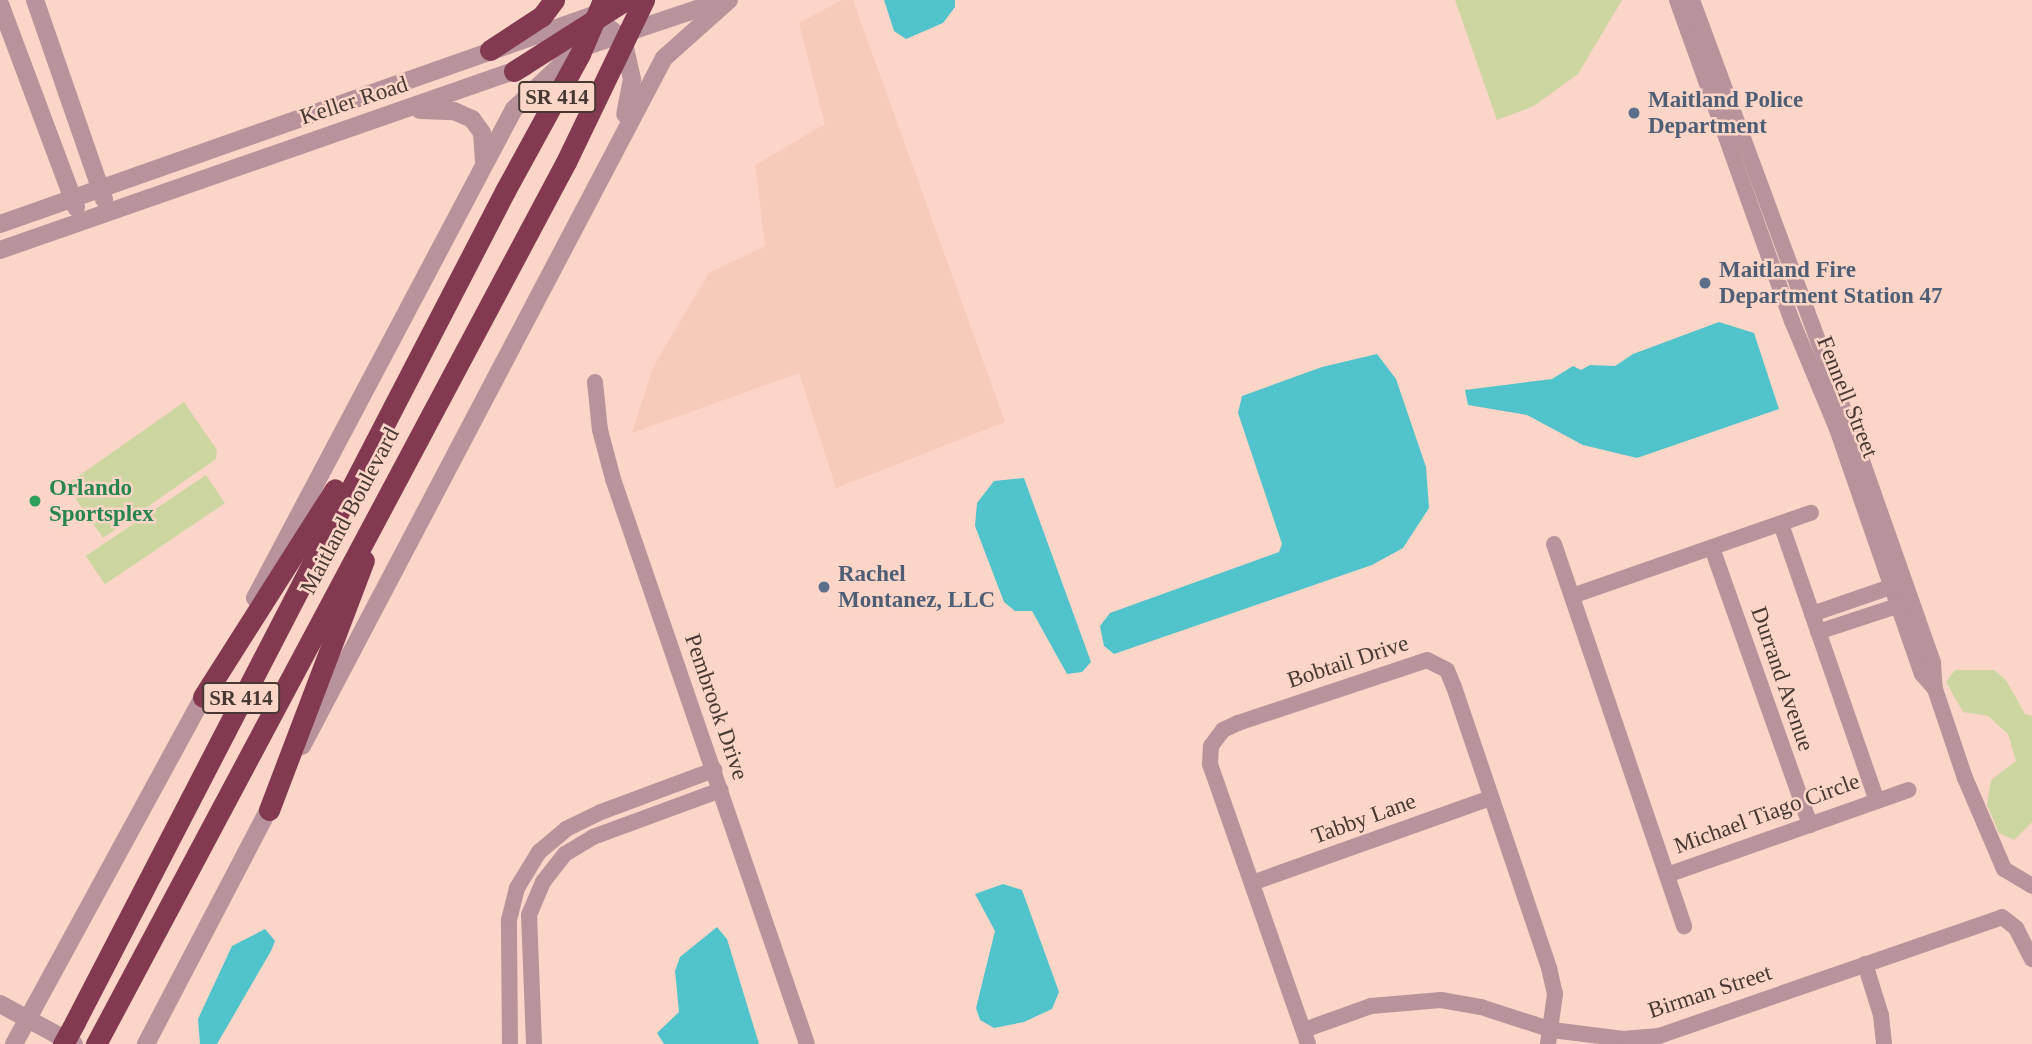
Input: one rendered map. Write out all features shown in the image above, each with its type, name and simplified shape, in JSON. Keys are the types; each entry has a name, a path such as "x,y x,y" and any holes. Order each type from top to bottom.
{"highway":[{"path":"491,50 542,16 554,0"},
{"name":"Maitland Boulevard","path":"99,1038 566,162 642,0"},
{"path":"514,71 607,14 651,25"},
{"name":"Maitland Boulevard","path":"63,1044 407,375 580,54 607,14"},
{"path":"203,697 407,375"},
{"path":"269,810 345,618 384,502"}],"street":[{"path":"35,0 107,212"},
{"name":"Keller Road","path":"0,224 491,50 607,14 642,0"},
{"path":"651,25 726,0"},
{"path":"146,1044 664,58 726,0"},
{"name":"Fennell Street","path":"1677,0 1717,92 1905,603 1933,663 1935,689 2004,869 2032,886"},
{"name":"Fennell Street","path":"1692,0 1717,92"},
{"path":"0,4 72,199 83,221"},
{"path":"607,14 632,79 610,158"},
{"name":"Keller Road","path":"0,250 413,109 575,50 607,14"},
{"path":"14,1044 203,697 514,109 575,50"},
{"path":"413,109 454,111 472,119 486,151 482,169"},
{"name":"Pembrook Drive","path":"595,382 600,430 613,478 807,1044"},
{"path":"1572,596 1811,513"},
{"name":"Michael Tiago Circle","path":"1554,544 1667,875 1877,801 1781,524"},
{"name":"Durrand Avenue","path":"1712,548 1810,825"},
{"path":"1812,614 1898,584"},
{"path":"1846,602 1853,621"},
{"path":"1818,632 1905,603"},
{"name":"Bobtail Drive","path":"1306,1037 1210,764 1211,746 1223,730 1238,723 1427,660 1447,670 1549,968 1555,994 1550,1037"},
{"path":"510,1044 509,920 517,888 539,852 566,829 601,812 713,770"},
{"path":"534,1044 529,915 542,882 565,854 593,837 720,790"},
{"path":"1877,801 1908,790"},
{"name":"Tabby Lane","path":"1252,883 1491,798"},
{"path":"1667,875 1684,926"},
{"name":"Birman Street","path":"1306,1037 1371,1006 1441,1000 1481,1007 1550,1037 1623,1039 1659,1036 2002,917 2016,928 2032,959"},
{"path":"1864,964 1881,1016 1884,1044"},
{"path":"0,1004 74,1044"}],"shaded area":[{"path":"842,0 853,0 1005,422 836,488 799,373 632,433 653,367 709,273 765,246 755,165 825,124 799,23"}],"green space":[{"path":"1455,0 1622,0 1578,74 1534,106 1497,120"},
{"path":"184,402 217,450 216,459 103,538 66,485"},
{"path":"206,475 225,503 105,584 86,556"},
{"path":"1955,670 1994,670 2006,680 2025,714 2032,716 2032,822 2014,840 1999,833 1987,805 1991,780 2016,761 2008,734 1988,716 1963,712 1946,682"}],"water":[{"path":"884,0 955,0 955,7 943,23 906,39 894,31"},
{"path":"1719,322 1754,333 1779,409 1637,458 1583,445 1527,415 1468,405 1465,390 1552,379 1573,366 1581,370 1590,365 1615,366 1633,354"},
{"path":"1377,354 1396,379 1426,467 1429,508 1403,548 1372,565 1114,654 1104,646 1100,626 1110,613 1279,552 1282,544 1238,413 1242,396 1322,367"},
{"path":"1024,478 1091,662 1082,672 1067,674 1032,611 1015,611 1004,602 975,526 977,503 994,481"},
{"path":"1003,884 1022,890 1059,992 1052,1009 1024,1022 994,1028 980,1020 976,1008 995,931 975,894"},
{"path":"717,927 727,939 759,1044 664,1044 657,1033 679,1012 675,971 680,957"},
{"path":"265,929 275,941 271,951 217,1044 200,1044 198,1019 232,946"}],"place":[{"name":"Maitland Police Department","path":"1634,113"},
{"name":"Maitland Fire Department Station 47","path":"1705,283"},
{"name":"Orlando Sportsplex","path":"35,501"},
{"name":"Rachel Montanez, LLC","path":"824,587"}]}
